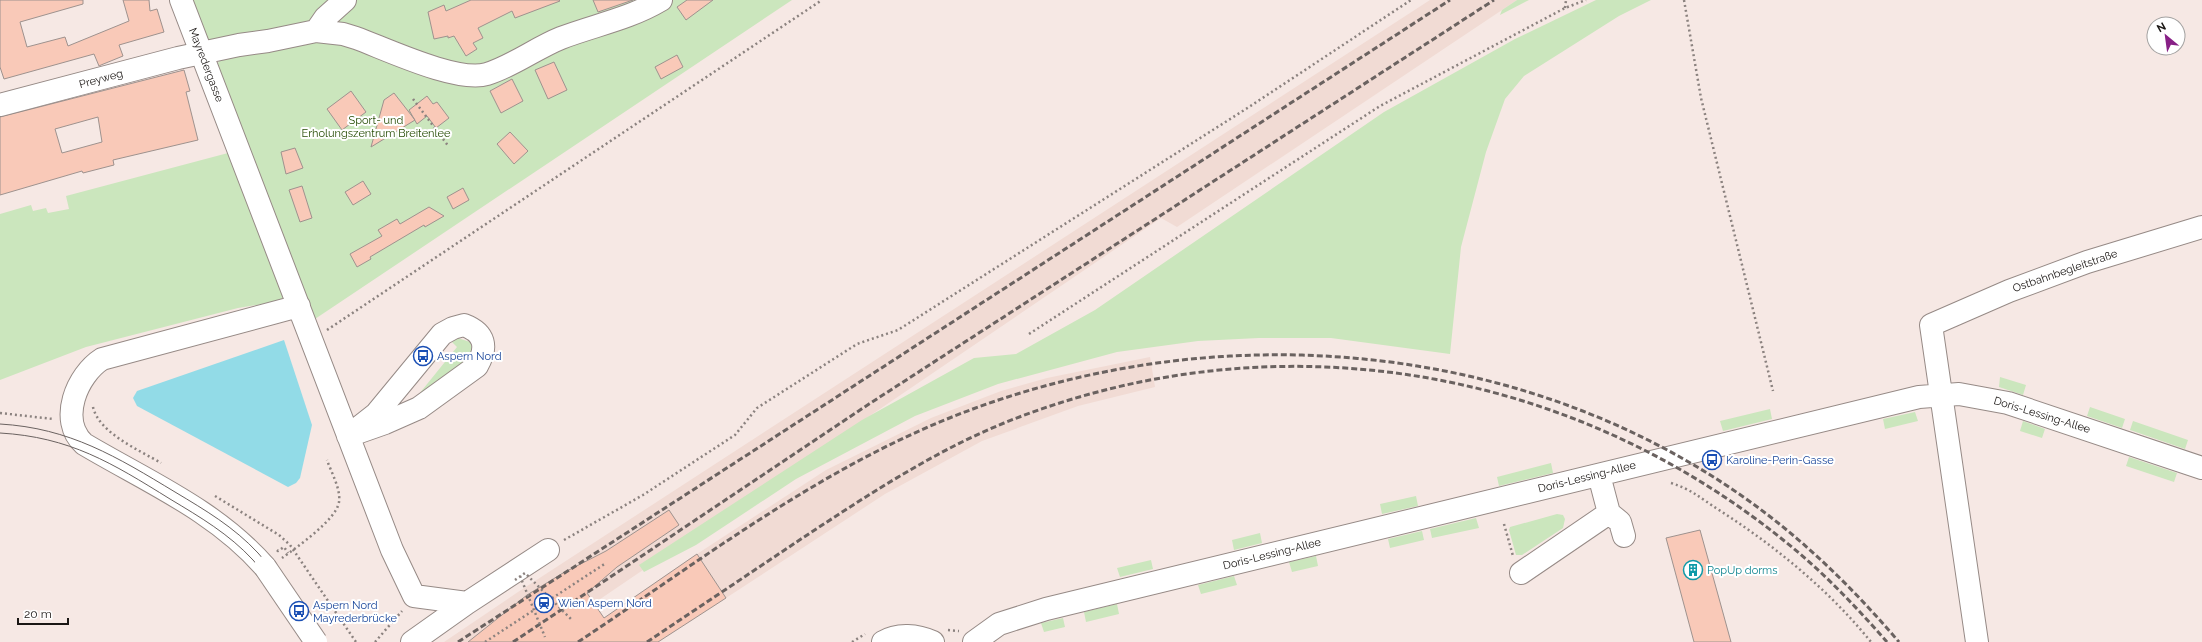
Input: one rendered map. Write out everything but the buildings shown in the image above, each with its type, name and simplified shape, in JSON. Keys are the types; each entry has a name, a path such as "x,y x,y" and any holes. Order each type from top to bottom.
{"street":[{"name":"Mayredergasse","path":"181,0 392,550 414,596 467,603"},
{"path":"316,31 325,18 345,0"},
{"name":"Preyweg","path":"0,105 201,52 316,31 343,34 422,63 449,71 467,75 485,75 504,68 561,38 616,21 660,0"},
{"name":"Ostbahnbegleitstraße","path":"1940,394 1931,324 2009,291 2087,262 2202,227"},
{"path":"299,306 102,359 83,376 77,390 72,411 73,427 79,439 84,444 209,516 241,541 274,562 316,642"},
{"path":"464,325 473,329 480,336 485,347 483,356 477,366 456,382 419,408 385,423 348,436 376,414 442,334 453,328 464,325"},
{"path":"1940,394 1977,642"},
{"name":"Doris-Lessing-Allee","path":"974,642 999,624 1046,609 1919,397 1940,394 1959,394 2008,403 2202,468"},
{"path":"1599,475 1609,513 1620,522 1624,536"},
{"path":"1517,566 1609,513"},
{"path":"412,642 467,603 548,550"},
{"path":"882,642 898,636 912,636 933,642"}],"path":[{"path":"312,340 822,0"},
{"path":"548,550 643,495 735,434 757,408 857,344 904,326 1249,107 1411,0"},
{"path":"1565,8 1566,0"},
{"path":"1029,334 1380,106 1565,8 1586,0"},
{"path":"1684,0 1701,98 1774,391"},
{"path":"413,99 449,147"},
{"path":"0,413 57,419"},
{"path":"274,562 308,539 337,507 339,502 338,493 327,460"},
{"path":"1671,483 1691,490 1746,528 1795,566 1846,613 1871,642"},
{"path":"1504,524 1517,566"},
{"path":"297,554 356,642"},
{"path":"485,642 606,563"},
{"path":"515,580 525,573 571,619"},
{"path":"520,576 545,637"}],"shaded area":[{"path":"1430,0 1517,0 1177,227 1161,218 537,642 444,642 518,592"},
{"path":"1150,357 1155,387 1078,406 982,441 885,494 726,598 697,554 826,470 931,418 1001,391 1047,378"}],"green space":[{"name":"Sport- und Erholungszentrum Breitenlee","path":"191,0 792,0 315,319 217,64 222,58 218,43 206,39"},
{"path":"1517,0 1529,0 1500,15 1502,10"},
{"path":"1596,0 1651,0 1619,16 1524,76 1505,99 1486,152 1461,247 1450,354 1331,338 1259,338 1198,341 1117,352 998,384 915,416 796,479 696,545 644,572 639,565 862,420 974,358 1016,354 1095,310 1384,112 1515,39"},
{"path":"228,153 288,300 238,308 86,347 0,380 0,214 31,205 33,211 46,208 48,213 69,209 66,196"},
{"path":"458,338 470,342 473,350 471,357 415,399 457,347 452,342"},
{"path":"2000,377 2026,385 2023,395 1999,387"},
{"path":"2090,407 2125,419 2122,428 2087,416"},
{"path":"1770,409 1772,419 1723,431 1720,421"},
{"path":"1915,412 1918,421 1885,429 1883,419"},
{"path":"2023,421 2045,429 2042,438 2020,431"},
{"path":"2133,421 2188,440 2185,449 2130,430"},
{"path":"2129,457 2177,473 2174,482 2126,466"},
{"path":"1551,463 1553,473 1499,486 1497,477"},
{"path":"1416,496 1418,506 1382,514 1380,504"},
{"path":"1557,514 1563,515 1565,519 1563,528 1522,555 1516,555 1509,530 1510,527"},
{"path":"1476,518 1479,528 1432,538 1430,529"},
{"path":"1422,531 1424,540 1390,548 1388,539"},
{"path":"1260,533 1262,543 1234,550 1232,540"},
{"path":"1316,556 1318,566 1292,572 1289,562"},
{"path":"1151,560 1153,569 1120,577 1117,568"},
{"path":"1234,576 1237,585 1201,594 1198,585"},
{"path":"1117,604 1119,614 1086,622 1084,612"},
{"path":"1063,618 1065,627 1044,632 1041,623"}],"water":[{"path":"284,340 312,425 300,478 296,483 288,487 137,406 133,398 137,391"}],"tram line":[{"path":"0,424 49,431 92,446 133,467 197,505 239,535 267,563 320,642"},
{"path":"0,433 48,440 90,454 129,474 214,526 244,551 261,569 276,589 310,642"}],"railway":[{"path":"458,642 1450,0"},
{"path":"513,642 869,404 1494,0"},
{"path":"578,642 712,551 803,492 898,441 947,419 1045,386 1147,365 1250,355 1354,358 1457,373 1557,401 1652,442 1742,496 1785,528 1844,582 1899,642"},
{"path":"647,642 804,537 901,475 952,447 1004,423 1106,390 1209,371 1313,367 1416,376 1517,399 1614,436 1707,485 1793,548 1842,593 1887,642"}],"place":[{"name":"Aspern Nord","path":"423,356"},
{"name":"Karoline-Perin-Gasse","path":"1712,460"},
{"name":"PopUp dorms","path":"1693,570"},
{"name":"Wien Aspern Nord","path":"544,603"},
{"name":"Aspern Nord Mayrederbrücke","path":"299,611"}]}
